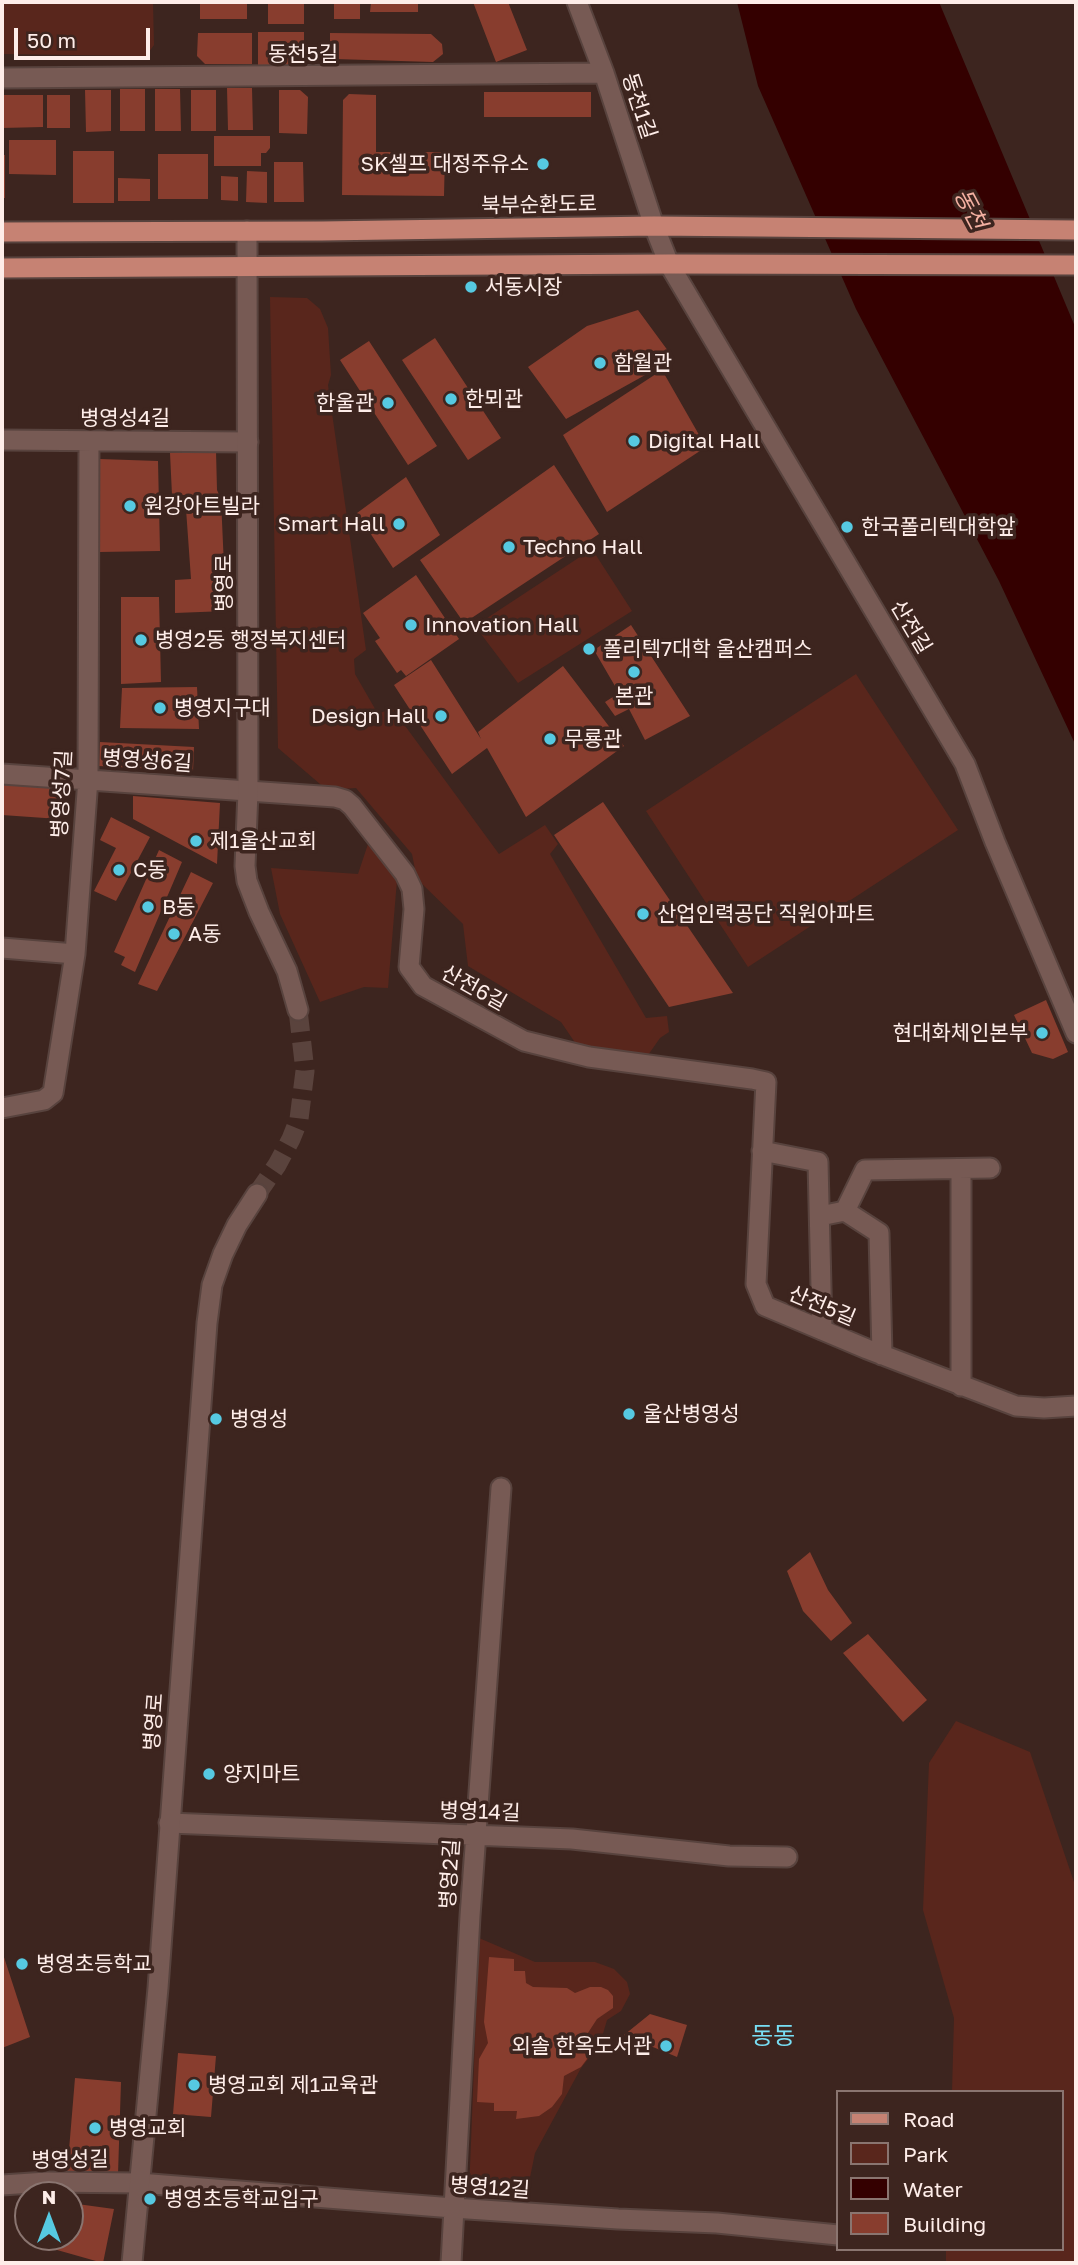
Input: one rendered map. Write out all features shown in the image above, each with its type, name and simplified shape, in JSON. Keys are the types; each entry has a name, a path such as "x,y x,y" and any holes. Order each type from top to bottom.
{"main road":[{"name":"북부순환도로","path":"2,232 654,226 1076,230"},
{"path":"2,268 669,264 1076,265"}],"street":[{"name":"동천1길","path":"578,2 669,264"},
{"name":"동천5길","path":"2,78 604,73"},
{"name":"병영로","path":"247,231 248,791 245,859 247,881 287,971 298,1010"},
{"name":"산전길","path":"669,264 965,764 1076,1033"},
{"name":"병영성4길","path":"2,440 248,442"},
{"name":"병영성7길","path":"2,1108 44,1100 52,1093 75,954 88,779 89,441"},
{"name":"병영성6길","path":"2,774 248,791"},
{"name":"산전6길","path":"248,791 335,797 345,800 352,807 405,874 412,889 414,909 409,967 423,986 524,1041 589,1057 766,1082"},
{"path":"2,948 75,954"},
{"name":"산전5길","path":"766,1082 756,1284 765,1306 882,1355 1016,1406 1076,1406"},
{"path":"762,1151 818,1162 822,1330"},
{"path":"845,1211 865,1170 990,1168"},
{"path":"961,1169 961,1386"},
{"name":"병영로","path":"132,2263 158,1988 207,1322 212,1285 223,1254 237,1225 257,1194"},
{"path":"820,1216 845,1211 879,1233 882,1355"},
{"name":"병영2길","path":"451,2263 476,1835 501,1488"},
{"name":"병영14길","path":"169,1823 572,1839 729,1856 787,1857"},
{"name":"병영성길","path":"2,2185 47,2182 139,2183"},
{"name":"병영12길","path":"139,2183 453,2208 717,2223 836,2235"}],"green space":[{"path":"2,2 153,2 154,45 146,56 2,54"},
{"path":"270,297 307,298 320,309 328,328 331,375 328,385 366,650 354,659 355,674 378,714 392,708 499,854 545,825 558,844 550,854 646,1018 667,1016 669,1032 660,1038 646,1058 597,1052 576,1044 561,1022 468,966 463,924 417,879 412,854 356,788 327,790 278,748"},
{"path":"592,549 632,611 518,683 475,626"},
{"path":"856,674 958,830 748,967 646,811"},
{"path":"371,835 398,868 388,988 364,987 320,1002 280,914 271,868 358,874"},
{"path":"956,1721 1030,1752 1076,1888 1076,2263 946,2263 946,2251 1064,2251 1064,2090 952,2090 954,2018 923,1910 929,1763"},
{"path":"479,1938 535,1962 595,1962 614,1969 627,1982 630,1994 621,2011 607,2020 600,2044 581,2068 535,2153 526,2197 469,2193"}],"water":[{"name":"동천","path":"737,2 939,2 1076,329 1076,746 999,581 856,309 758,86"}],"building":[{"path":"200,2 247,2 247,19 200,19"},
{"path":"268,2 304,2 304,24 268,24"},
{"path":"334,2 360,2 360,19 334,19"},
{"path":"371,2 418,2 418,12 370,12"},
{"path":"473,2 508,2 527,50 496,62"},
{"path":"258,32 304,32 304,58 294,67 258,67"},
{"path":"198,33 252,33 252,64 205,64 197,56"},
{"path":"330,33 431,34 442,44 443,54 433,62 335,59 330,51"},
{"path":"227,88 252,88 253,130 228,130"},
{"path":"120,89 145,89 145,131 120,131"},
{"path":"155,89 180,89 181,131 155,131"},
{"path":"85,90 111,90 111,131 86,132"},
{"path":"191,90 216,90 216,131 191,131"},
{"path":"279,90 300,90 308,97 307,134 279,133"},
{"path":"484,92 591,92 591,117 484,117"},
{"path":"349,94 376,95 376,152 445,152 444,196 342,195 343,100"},
{"path":"2,95 43,95 43,127 2,128"},
{"path":"47,95 70,95 70,128 47,128"},
{"path":"214,136 270,136 270,148 266,153 261,153 261,166 214,166"},
{"path":"9,140 56,140 56,175 9,174"},
{"path":"73,151 114,151 114,203 73,203"},
{"path":"158,154 208,154 208,199 158,199"},
{"path":"2,155 5,155 5,198 2,198"},
{"path":"274,162 303,162 304,202 274,202"},
{"path":"247,171 267,172 267,203 246,202"},
{"path":"221,176 238,177 238,201 221,200"},
{"path":"118,178 150,179 150,201 118,201"},
{"name":"함월관","path":"638,310 674,359 566,419 528,367 587,326"},
{"name":"한뫼관","path":"435,338 501,438 468,460 402,360"},
{"name":"한울관","path":"369,341 437,446 408,465 340,360"},
{"name":"Digital Hall","path":"662,370 706,447 607,512 563,435"},
{"path":"216,451 226,611 175,613 175,580 191,579 185,495 172,495 170,453"},
{"name":"원강아트빌라","path":"100,459 158,461 160,551 99,552"},
{"name":"Techno Hall","path":"554,465 599,534 464,623 420,560"},
{"name":"Smart Hall","path":"406,477 440,535 393,568 357,513"},
{"name":"Innovation Hall","path":"416,575 459,639 406,676 401,670 397,673 375,641 380,638 363,613"},
{"name":"병영2동 행정복지센터","path":"121,597 159,597 161,682 121,684"},
{"name":"본관","path":"631,625 690,716 645,740 629,709 615,716 605,702 619,693 594,650"},
{"name":"무룡관","path":"431,660 481,739 478,732 563,666 624,746 526,817 487,748 452,774 394,685"},
{"name":"병영지구대","path":"197,687 199,729 120,728 122,688"},
{"path":"100,742 194,747 193,771 99,766"},
{"path":"2,784 61,788 59,819 2,815"},
{"name":"제1울산교회","path":"133,796 220,803 217,864 133,819"},
{"name":"산업인력공단 직원아파트","path":"603,802 733,993 669,1007 554,835"},
{"name":"C동","path":"111,817 150,837 116,901 94,891 116,848 100,840"},
{"name":"B동","path":"159,850 182,862 135,972 121,965 125,957 114,952"},
{"name":"A동","path":"191,872 213,883 157,991 138,984"},
{"name":"현대화체인본부","path":"1046,1000 1068,1052 1053,1059 1032,1053 1014,1015"},
{"path":"810,1552 828,1590 852,1623 831,1641 803,1611 787,1571"},
{"path":"868,1634 927,1700 903,1722 843,1653"},
{"path":"2,1951 30,2037 2,2048"},
{"path":"489,1957 514,1959 514,1971 525,1971 526,1983 533,1987 567,1988 575,1993 590,1987 601,1987 613,1996 613,2008 597,2019 584,2039 580,2039 587,2059 581,2067 564,2076 562,2094 552,2107 539,2116 516,2119 517,2111 494,2111 494,2103 477,2102 479,2059 488,2043 484,2022"},
{"name":"외솔 한옥도서관","path":"650,2014 687,2025 677,2057 624,2035"},
{"name":"병영교회 제1교육관","path":"178,2053 216,2056 211,2117 173,2114"},
{"name":"병영교회","path":"75,2078 121,2082 118,2174 67,2174"},
{"path":"84,2205 114,2209 103,2263 61,2251 84,2251"}],"tunnel":[{"path":"257,1194 277,1165 299,1119 305,1071 298,1010"}],"place":[{"name":"SK셀프 대정주유소","path":"543,164"},
{"name":"서동시장","path":"471,287"},
{"name":"함월관","path":"600,363"},
{"name":"한뫼관","path":"451,399"},
{"name":"한울관","path":"388,403"},
{"name":"Digital Hall","path":"634,441"},
{"name":"원강아트빌라","path":"130,506"},
{"name":"Smart Hall","path":"399,524"},
{"name":"한국폴리텍대학앞","path":"847,527"},
{"name":"Techno Hall","path":"509,547"},
{"name":"Innovation Hall","path":"411,625"},
{"name":"병영2동 행정복지센터","path":"141,640"},
{"name":"폴리텍7대학 울산캠퍼스","path":"589,649"},
{"name":"본관","path":"634,672"},
{"name":"병영지구대","path":"160,708"},
{"name":"Design Hall","path":"441,716"},
{"name":"무룡관","path":"550,739"},
{"name":"제1울산교회","path":"196,841"},
{"name":"C동","path":"119,870"},
{"name":"B동","path":"148,907"},
{"name":"산업인력공단 직원아파트","path":"643,914"},
{"name":"A동","path":"174,934"},
{"name":"현대화체인본부","path":"1042,1033"},
{"name":"울산병영성","path":"629,1414"},
{"name":"병영성","path":"216,1419"},
{"name":"양지마트","path":"209,1774"},
{"name":"병영초등학교","path":"22,1964"},
{"name":"외솔 한옥도서관","path":"666,2046"},
{"name":"병영교회 제1교육관","path":"194,2085"},
{"name":"병영교회","path":"95,2128"},
{"name":"병영초등학교입구","path":"150,2199"}],"district":[{"name":"동동","path":"773,2036"}]}
